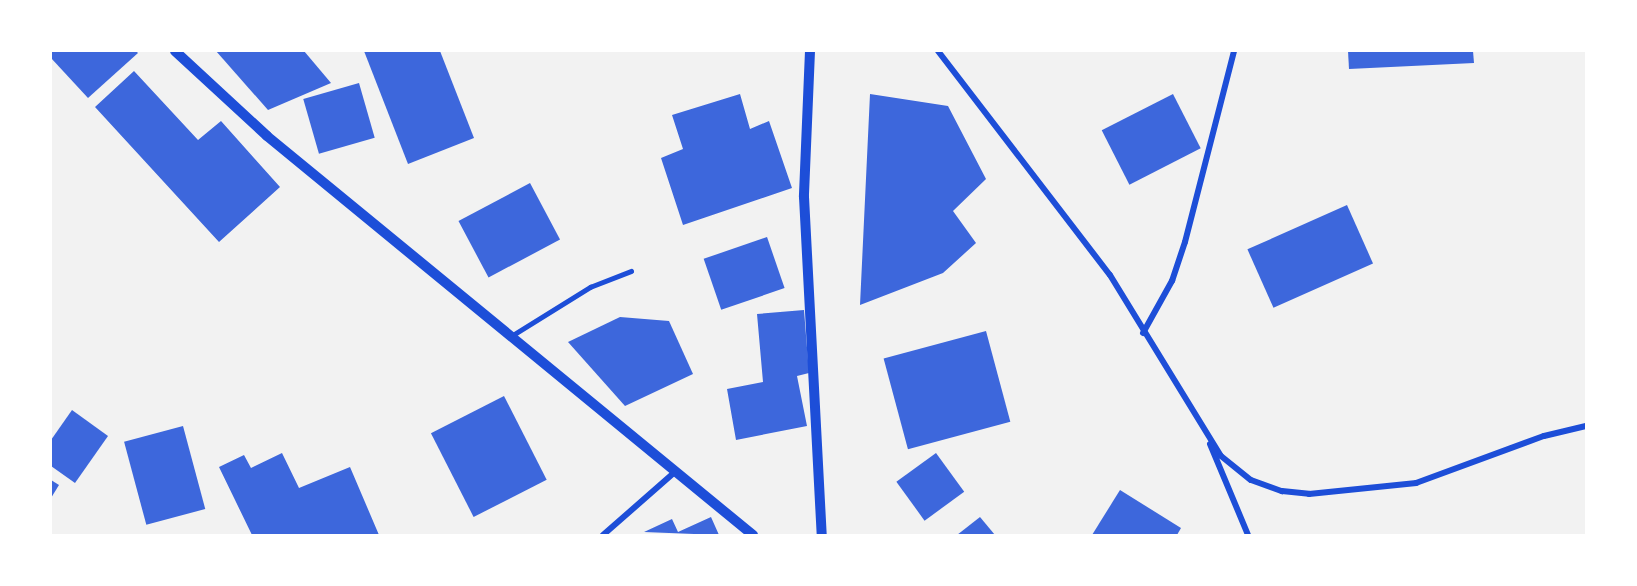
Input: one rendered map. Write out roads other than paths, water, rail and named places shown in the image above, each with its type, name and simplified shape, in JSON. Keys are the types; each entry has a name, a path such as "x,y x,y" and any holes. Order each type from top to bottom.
{"street":[{"path":"175,51 284,151 513,335 753,535"},
{"path":"810,51 804,197 822,535"},
{"path":"938,51 1110,275 1143,333 1221,456 1251,480 1282,491 1309,494 1416,483 1544,436 1586,426"},
{"path":"1143,333 1172,281 1185,242 1234,51"},
{"path":"1205,429 1248,535"},
{"path":"603,535 676,471"}],"lane":[{"path":"513,335 590,287 631,271"}]}
